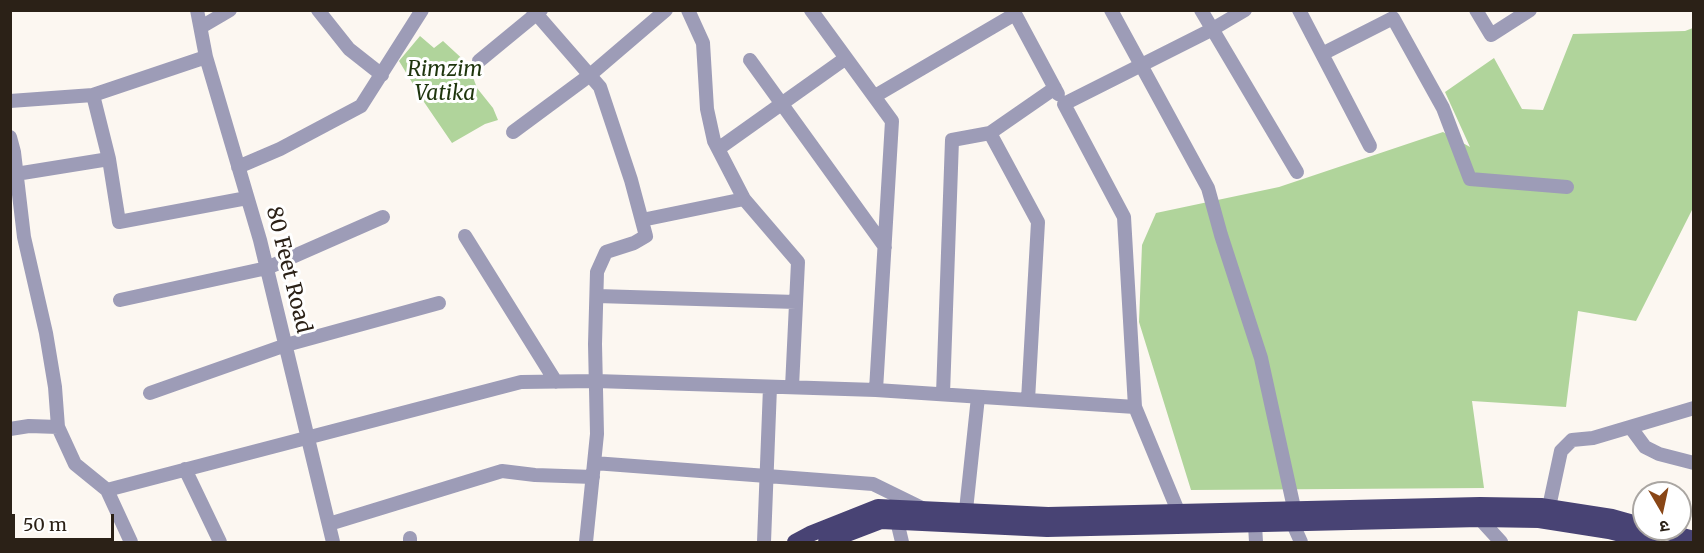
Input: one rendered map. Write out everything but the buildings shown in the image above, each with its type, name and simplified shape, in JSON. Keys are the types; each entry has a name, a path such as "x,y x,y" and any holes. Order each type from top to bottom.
{"highway":[{"path":"826,543 881,521 1047,529 1070,536 1177,519 1294,516 1480,505 1549,507 1612,517 1632,523"},
{"path":"795,543 810,534 878,507 1177,519 1255,525 1294,516 1539,520 1609,531 1653,543"}],"street":[{"name":"80 Feet Road","path":"197,10 206,57 267,268 333,543"},
{"path":"201,27 230,10"},
{"path":"318,10 349,49 382,75"},
{"path":"238,167 280,149 361,106 422,10"},
{"path":"513,132 590,75 666,10"},
{"path":"688,10 703,43 707,109 714,141 744,199 798,262 792,387"},
{"path":"811,10 892,121 876,390"},
{"path":"1111,10 1208,188 1261,358 1301,543"},
{"path":"1201,10 1296,172"},
{"path":"1064,104 1211,30 1245,10"},
{"path":"1299,10 1370,146"},
{"path":"1476,10 1491,35 1530,10"},
{"path":"479,61 537,12 600,87 646,236 634,243 606,252 597,272 597,434 586,543"},
{"path":"875,96 1014,12 1124,217 1135,407 1177,519"},
{"path":"1322,54 1393,18 1443,108 1470,179 1567,187"},
{"path":"10,101 93,95 206,57"},
{"path":"718,149 846,58"},
{"path":"750,60 885,247"},
{"path":"943,394 952,140 990,132 1055,88"},
{"path":"93,95 109,159 119,222 247,198"},
{"path":"990,132 1038,222 1028,400"},
{"path":"10,137 24,237 56,387 58,427 75,464 107,489 131,543"},
{"path":"16,174 109,159"},
{"path":"642,220 744,199"},
{"path":"120,300 267,268 383,218"},
{"path":"465,236 556,382"},
{"path":"597,296 796,302"},
{"path":"150,393 286,345 439,303"},
{"path":"107,489 521,382 596,381 876,390 1135,407"},
{"path":"764,543 770,387"},
{"path":"966,510 978,397"},
{"path":"1549,507 1561,451 1572,440 1593,438 1694,408"},
{"path":"10,429 29,426 58,427"},
{"path":"1631,428 1645,447 1659,454 1694,463"},
{"path":"185,469 220,543"},
{"path":"329,524 501,471 535,475 593,470 766,476 873,484 922,508"},
{"path":"1480,519 1501,543"},
{"path":"897,521 902,543"},
{"path":"1255,525 1256,543"}],"green space":[{"path":"1693,28 1693,208 1636,321 1578,311 1566,407 1472,401 1484,488 1191,490 1139,322 1142,245 1156,213 1279,187 1443,132 1470,147 1445,92 1494,58 1522,109 1543,110 1573,34 1685,31"},
{"name":"Rimzim Vatika","path":"420,36 434,48 443,41 468,64 477,88 493,108 498,120 485,124 452,143 399,61"}]}
